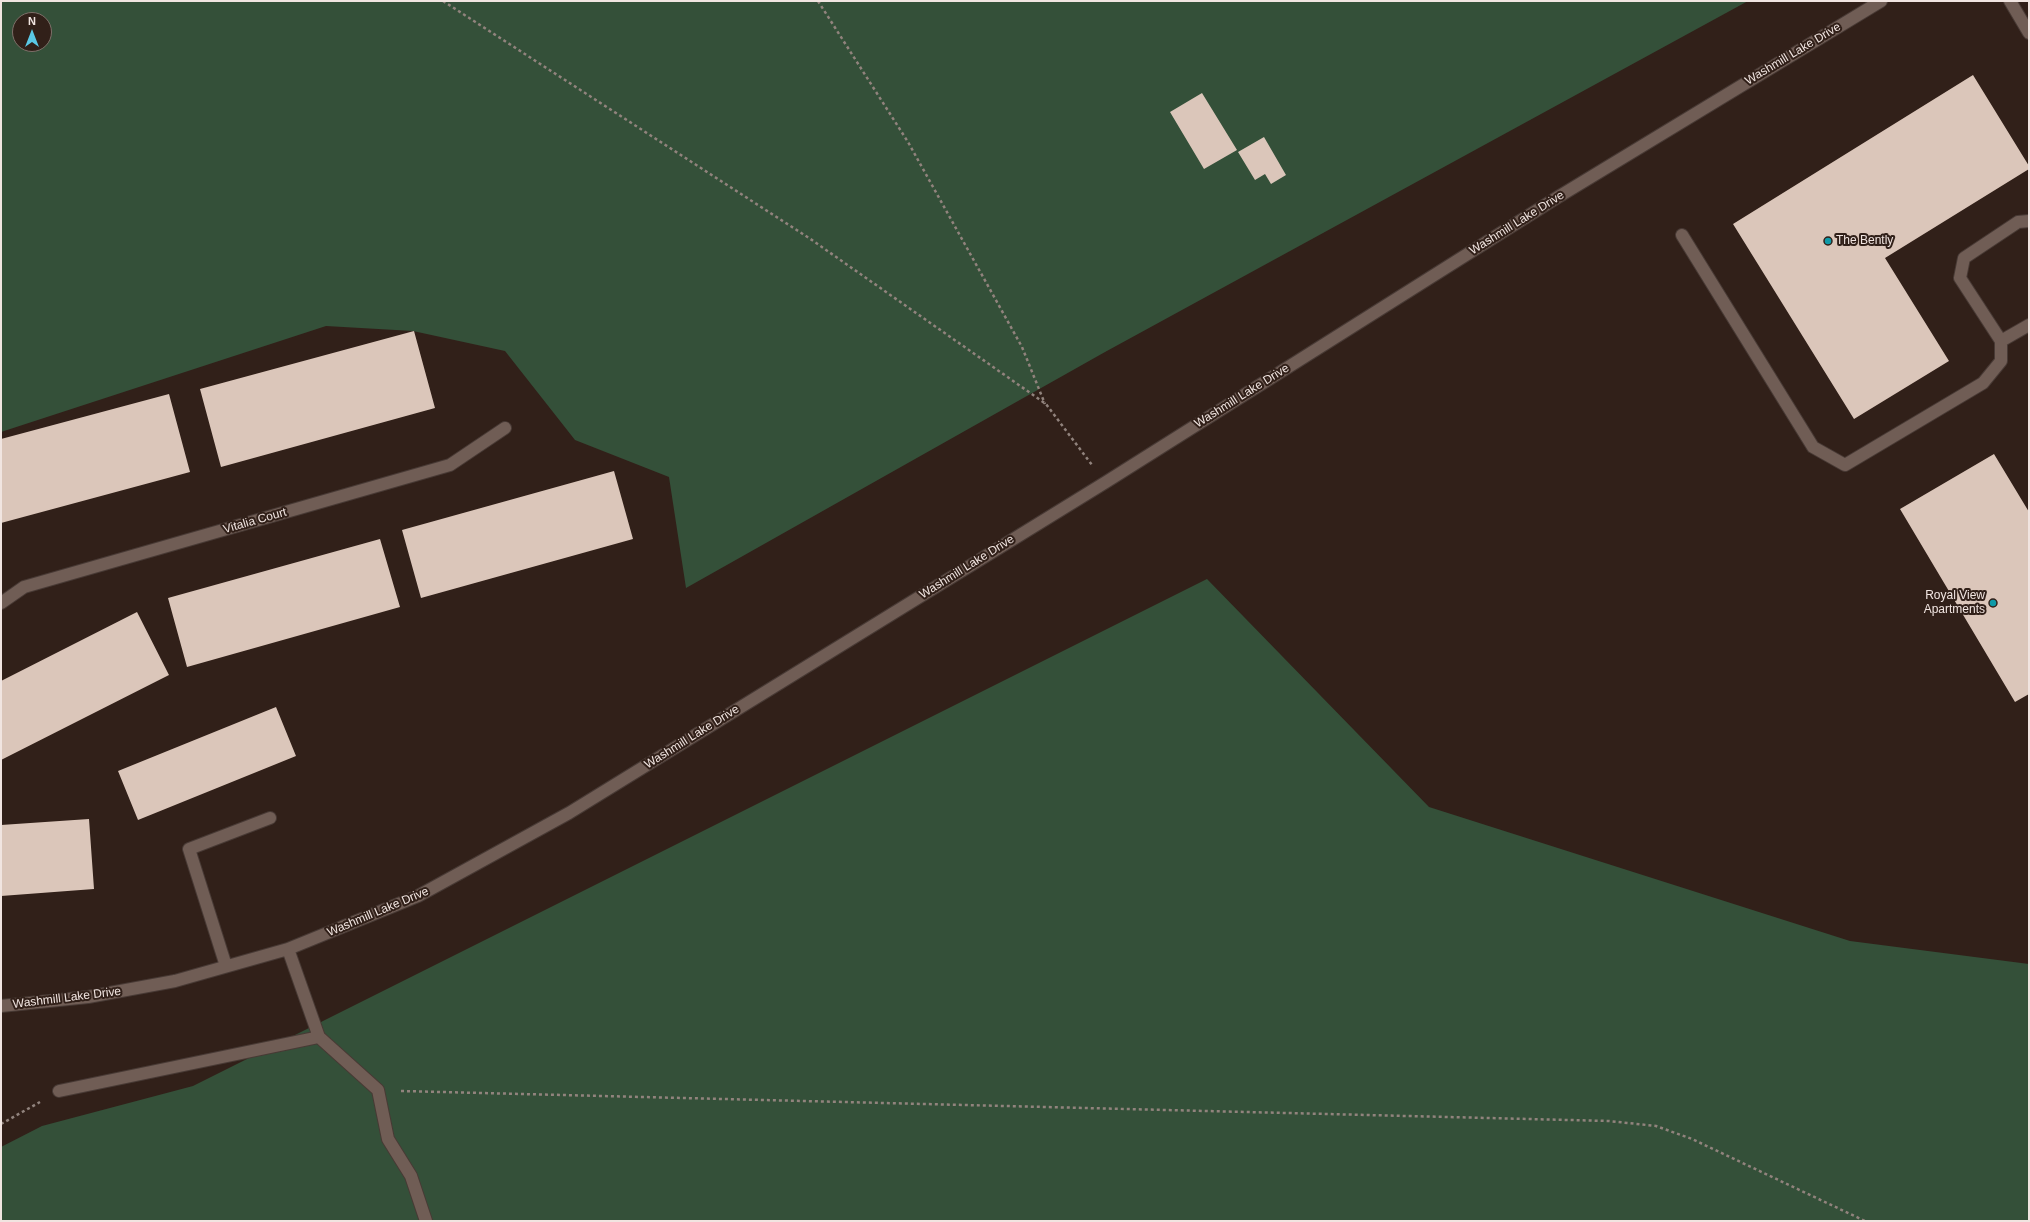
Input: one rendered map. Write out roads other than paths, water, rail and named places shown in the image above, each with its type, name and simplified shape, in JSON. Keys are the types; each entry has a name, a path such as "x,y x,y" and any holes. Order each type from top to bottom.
{"street":[{"name":"Washmill Lake Drive","path":"1,1006 88,997 175,981 288,949 418,896 569,813 1106,482 1551,201 1881,1"},
{"path":"2010,1 2029,33"},
{"path":"1682,235 1813,447 1845,465 1983,383 2001,361 2002,341 1960,278 1964,258 2018,222 2029,221"},
{"path":"2002,341 2029,325"},
{"name":"Vitalia Court","path":"1,602 24,588 450,465 505,428"},
{"path":"226,966 189,849 270,818"},
{"path":"288,949 319,1037 378,1090 388,1139 411,1176 426,1221"},
{"path":"59,1092 319,1037"}],"place":[{"name":"The Bently","path":"1828,241"},
{"name":"Royal View Apartments","path":"1993,603"}]}
